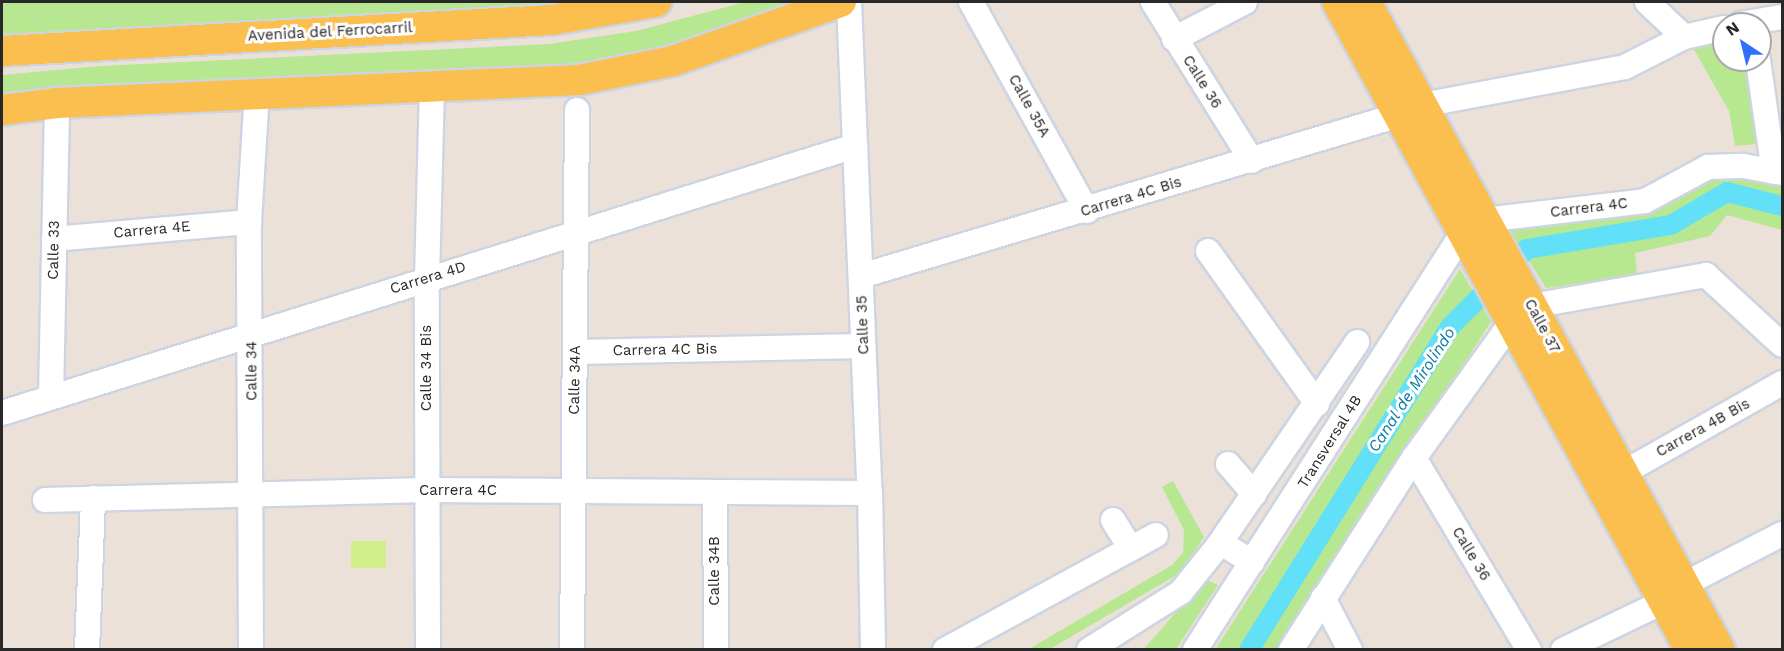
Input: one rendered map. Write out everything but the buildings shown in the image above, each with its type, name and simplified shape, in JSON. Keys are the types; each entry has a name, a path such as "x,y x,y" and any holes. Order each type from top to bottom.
{"main road":[{"name":"Avenida del Ferrocarril","path":"2,51 552,20 656,2"},
{"path":"2,110 57,103 579,80 661,63 841,2"},
{"name":"Calle 37","path":"1337,2 1411,110"},
{"name":"Calle 37","path":"1366,2 1411,110 1478,237 1673,593 1720,650"},
{"name":"Calle 37","path":"1518,309 1623,473 1673,593 1690,650"}],"street":[{"name":"Calle 35","path":"849,2 870,493 873,650"},
{"name":"Calle 35A","path":"971,2 1087,211"},
{"name":"Calle 36","path":"1153,2 1252,161"},
{"path":"1174,39 1245,2"},
{"path":"1647,2 1684,37"},
{"name":"Carrera 4C Bis","path":"861,276 1087,211 1411,110 1625,67 1684,37 1712,31"},
{"path":"1760,72 1778,172"},
{"name":"Calle 34 Bis","path":"428,650 427,278 432,87"},
{"name":"Calle 34","path":"251,650 252,334 249,222 257,93"},
{"name":"Calle 33","path":"51,397 57,103"},
{"name":"Calle 34A","path":"572,650 576,352 574,232 577,110"},
{"name":"Carrera 4D","path":"2,413 427,278 855,146"},
{"name":"Carrera 4C","path":"1478,237 1646,201 1708,167 1743,166 1778,172"},
{"name":"Carrera 4E","path":"54,239 249,222"},
{"name":"Transversal 4B","path":"1195,650 1252,562 1478,237"},
{"path":"1208,251 1317,404"},
{"path":"1291,650 1414,458 1518,309 1706,275 1782,345"},
{"path":"1089,650 1180,592 1218,546 1317,404 1357,342"},
{"name":"Carrera 4C Bis","path":"576,352 863,346"},
{"name":"Carrera 4B Bis","path":"1623,473 1782,383"},
{"name":"Calle 36","path":"1414,458 1529,650"},
{"path":"1228,464 1254,494"},
{"name":"Carrera 4C","path":"45,500 426,490 870,493"},
{"name":"Calle 34B","path":"715,493 716,650"},
{"path":"87,650 93,498"},
{"path":"1113,520 1131,549"},
{"path":"1563,650 1782,534"},
{"path":"951,648 1156,535"},
{"path":"1218,546 1224,545 1252,562"},
{"path":"1323,598 1350,650"}],"green space":[{"path":"2,2 621,2 2,43"},
{"path":"745,2 814,2 716,39 598,67 2,102 2,75 101,66 549,44 636,31"},
{"path":"1712,33 1712,72 1754,72 1768,143 1735,146 1729,111 1688,39"},
{"path":"1733,174 1782,182 1782,230 1727,215 1710,236 1635,253 1637,275 1546,288 1508,227"},
{"path":"1460,269 1491,322 1278,649 1215,650"},
{"path":"1173,481 1204,537 1180,573 1050,649 1029,649 1172,565 1183,553 1184,530 1162,487"},
{"path":"351,541 386,541 386,568 351,568"},
{"path":"1205,579 1218,585 1176,649 1143,650"}],"waterway":[{"name":"Canal de Mirolindo","path":"1249,650 1450,327 1527,249 1671,225 1727,192 1782,206"}]}
